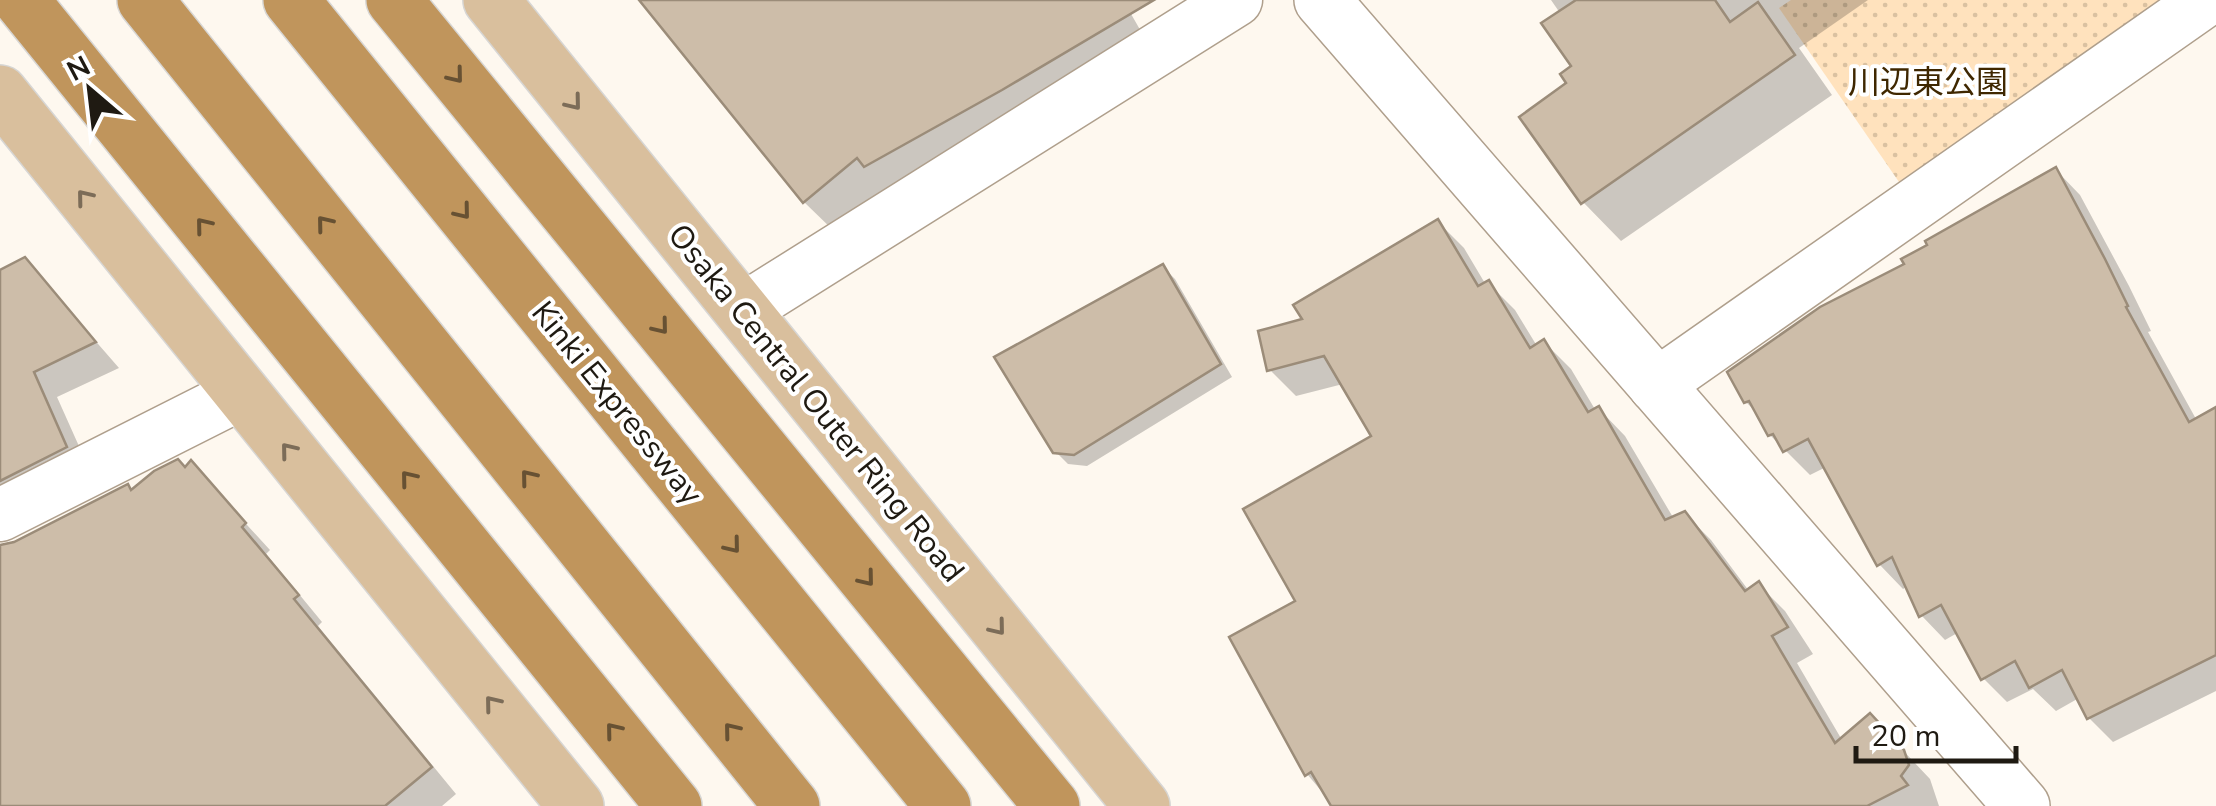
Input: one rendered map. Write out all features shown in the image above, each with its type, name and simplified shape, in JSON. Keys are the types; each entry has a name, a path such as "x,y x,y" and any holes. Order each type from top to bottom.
{"highway":[{"path":"21,0 674,806"},
{"path":"145,0 792,806"},
{"name":"Kinki Expressway","path":"291,0 942,806"},
{"path":"394,0 1052,806"}],"main road":[{"name":"Osaka Central Outer Ring Road","path":"491,0 1142,806"},
{"path":"0,93 576,806"}],"street":[{"path":"742,311 1236,0"},
{"path":"1322,0 2022,806"},
{"path":"1655,386 2206,0"},
{"path":"0,515 242,393"}],"green space":[{"name":"川辺東公園","path":"1791,0 2186,0 1908,195 1779,8"}],"building":[{"path":"639,0 1154,0 864,167 857,158 803,203"},
{"path":"1576,0 1715,0 1730,22 1758,2 1795,55 1581,204 1519,117 1566,83 1560,74 1571,66 1541,23"},
{"path":"2056,167 2189,422 2216,407 2216,655 2087,719 2062,670 2029,688 2015,661 1981,680 1941,605 1919,617 1892,557 1877,566 1808,439 1783,452 1773,434 1768,436 1749,401 1744,403 1727,372 1820,307 1904,264 1901,259 1927,245 1925,241"},
{"path":"1438,219 1478,286 1489,280 1530,348 1544,339 1588,412 1599,406 1665,520 1685,511 1745,591 1759,581 1788,627 1772,636 1835,743 1870,713 1904,750 1909,765 1901,776 1908,785 1867,806 1331,806 1311,772 1305,776 1229,637 1295,601 1243,509 1371,436 1324,356 1267,371 1258,331 1302,319 1293,305"},
{"path":"25,257 96,342 34,372 67,447 0,481 0,270"},
{"path":"1163,264 1221,364 1074,455 1053,453 994,357"},
{"path":"178,459 185,467 191,460 246,523 242,527 299,595 294,599 432,767 385,806 0,806 0,545 14,542 128,484 131,490 154,471"}]}
